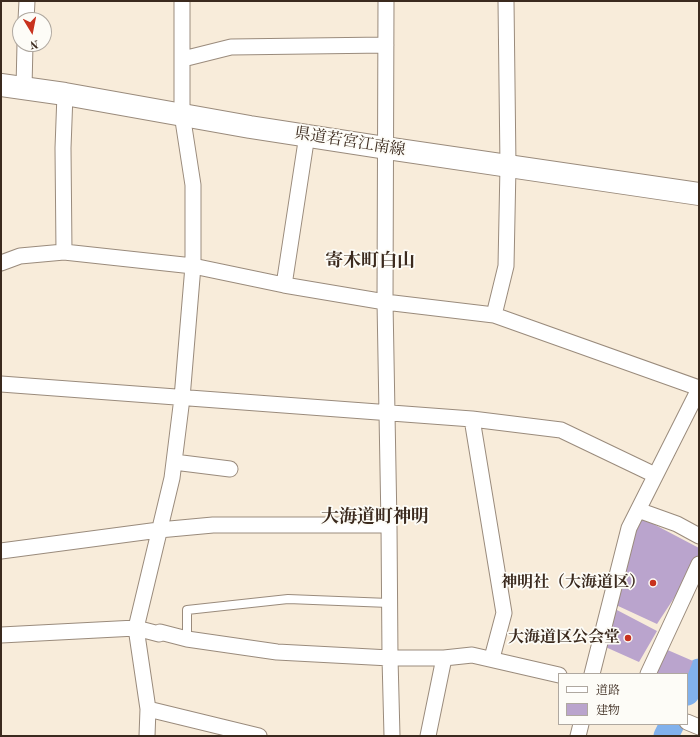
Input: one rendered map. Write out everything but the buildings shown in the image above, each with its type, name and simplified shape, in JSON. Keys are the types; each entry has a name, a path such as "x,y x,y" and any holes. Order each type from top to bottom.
{"main road":[{"name":"県道若宮江南線","path":"1,85 65,94 307,136 699,194"}],"street":[{"path":"26,12 27,1"},
{"path":"148,736 148,709 136,628 172,478 182,398 193,266 193,185 182,114 182,1"},
{"path":"386,1 385,302 392,736"},
{"path":"494,315 506,266 508,166 506,1"},
{"path":"183,59 231,46 386,45"},
{"path":"24,88 25,52"},
{"path":"64,252 63,148 65,94"},
{"path":"284,285 307,136"},
{"path":"1,263 20,256 64,252 193,266 284,285 385,302 494,315 699,388 629,528 592,673"},
{"path":"1,384 472,419 561,430 655,475"},
{"path":"472,419 504,613 492,658"},
{"path":"174,462 230,469"},
{"path":"638,510 677,524 699,536"},
{"path":"1,551 159,530 213,525 389,525"},
{"path":"648,673 699,564"},
{"path":"1,635 136,628 187,639 277,652 390,658 444,658 472,655 492,658 558,675"},
{"path":"428,736 444,658"},
{"path":"148,709 259,736"},
{"path":"688,722 699,727"},
{"path":"578,736 581,725"}],"lane":[{"path":"187,639 187,610 288,599 389,603"}],"waterway":[{"path":"688,691 699,671"},
{"path":"666,736 672,725"}],"place":[{"name":"神明社（大海道区）","path":"653,583"},
{"name":"大海道区公会堂","path":"628,638"}],"district":[{"name":"寄木町白山","path":"370,261"},
{"name":"大海道町神明","path":"375,517"}]}
